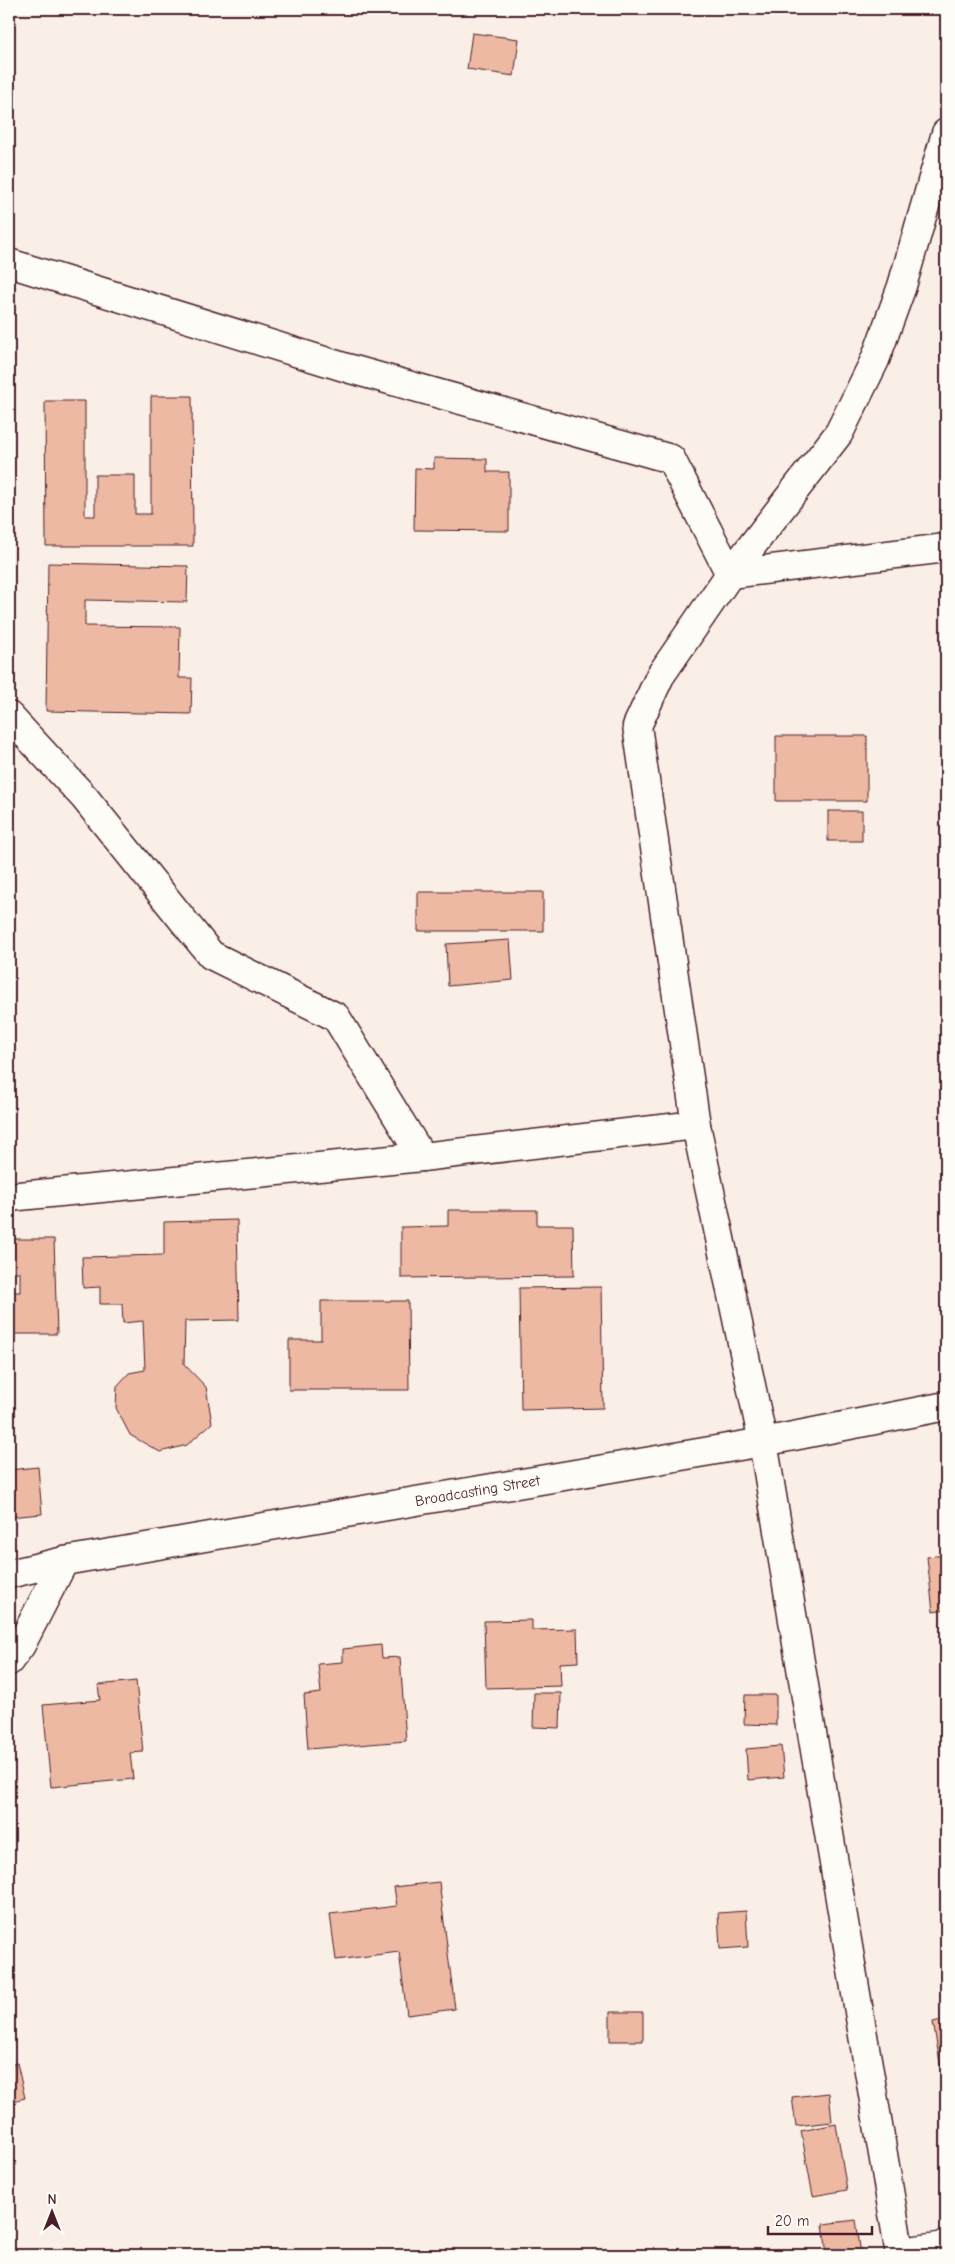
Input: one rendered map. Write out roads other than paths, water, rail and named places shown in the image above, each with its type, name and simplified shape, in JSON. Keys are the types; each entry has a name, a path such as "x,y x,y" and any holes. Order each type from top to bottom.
{"street":[{"path":"946,133 902,286 875,360 839,433 730,574 660,676 636,726 696,1125 763,1442 900,2254 946,2246"},
{"path":"9,263 347,368 671,458 730,574"},
{"path":"730,574 946,548"},
{"path":"9,716 84,797 211,955 336,1017 422,1157"},
{"path":"9,1197 422,1157 696,1125"},
{"name":"Broadcasting Street","path":"9,1574 64,1561 763,1442 946,1406"},
{"path":"9,1661 21,1645 64,1561"}]}
